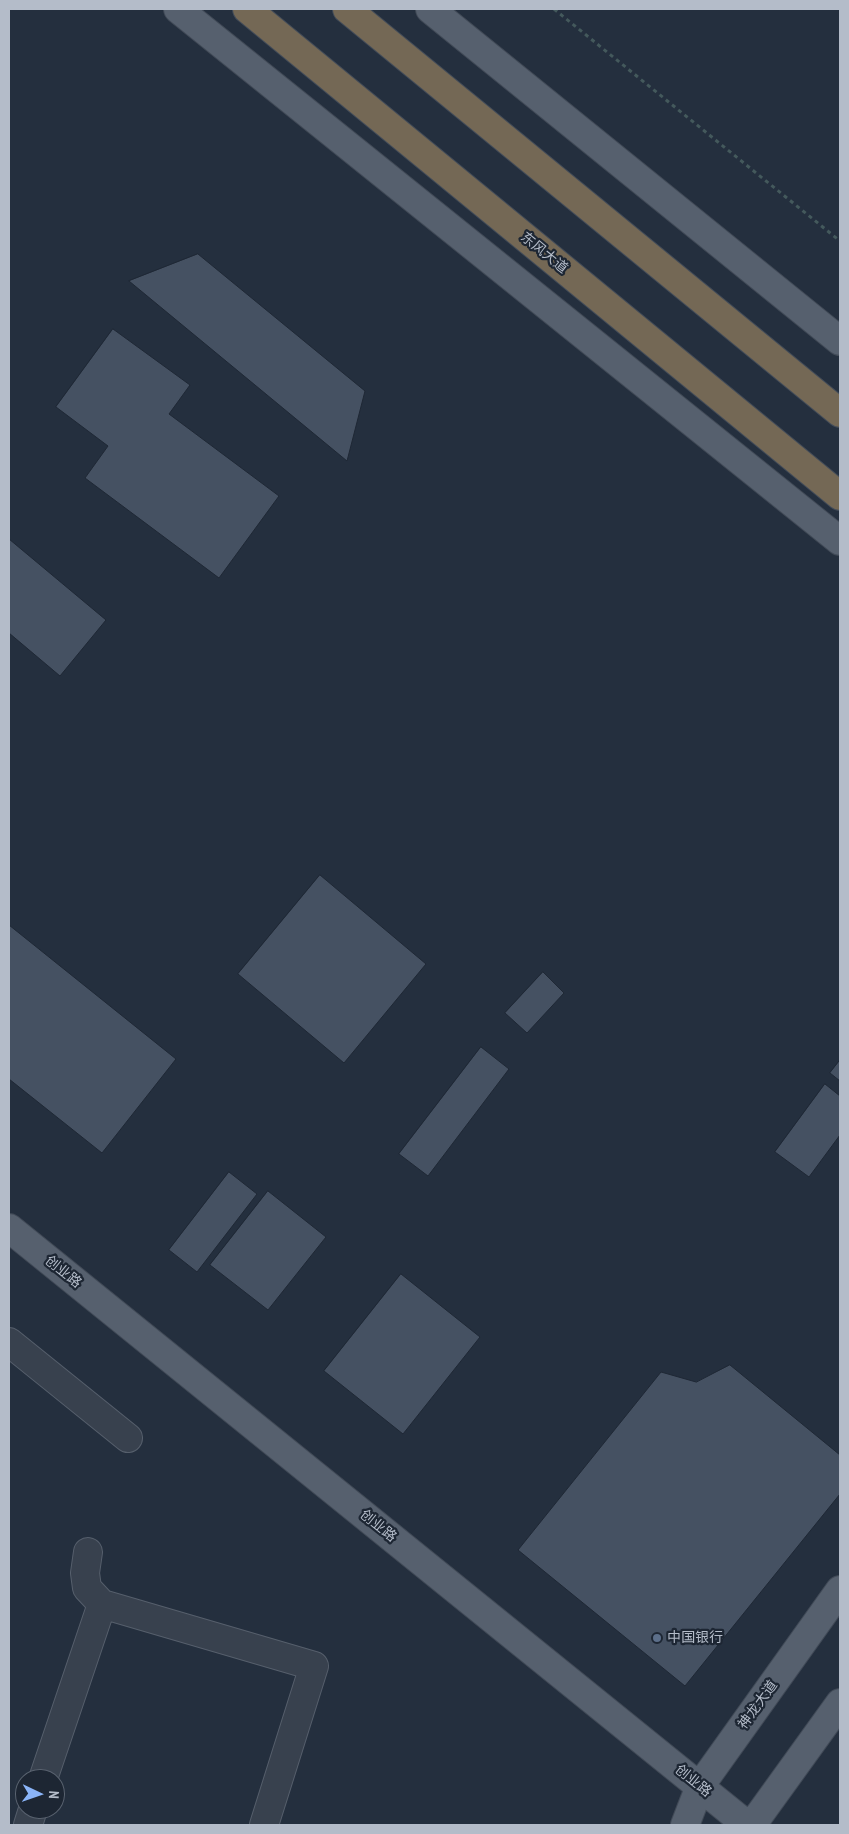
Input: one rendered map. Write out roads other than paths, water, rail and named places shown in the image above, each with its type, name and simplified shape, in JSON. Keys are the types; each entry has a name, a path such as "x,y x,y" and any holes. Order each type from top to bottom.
{"highway":[{"name":"东风大道","path":"247,9 840,496"},
{"path":"347,9 840,413"}],"main road":[{"path":"178,9 840,541"},
{"path":"430,9 840,341"},
{"name":"创业路","path":"9,1228 747,1825"},
{"name":"神龙大道","path":"685,1825 700,1786 840,1590"},
{"path":"752,1825 840,1703"}],"lane":[{"path":"9,1343 128,1438"},
{"path":"88,1552 85,1573 87,1588 102,1604 314,1666 264,1825"},
{"path":"46,1769 102,1604"}],"place":[{"name":"中国银行","path":"657,1638"}]}
